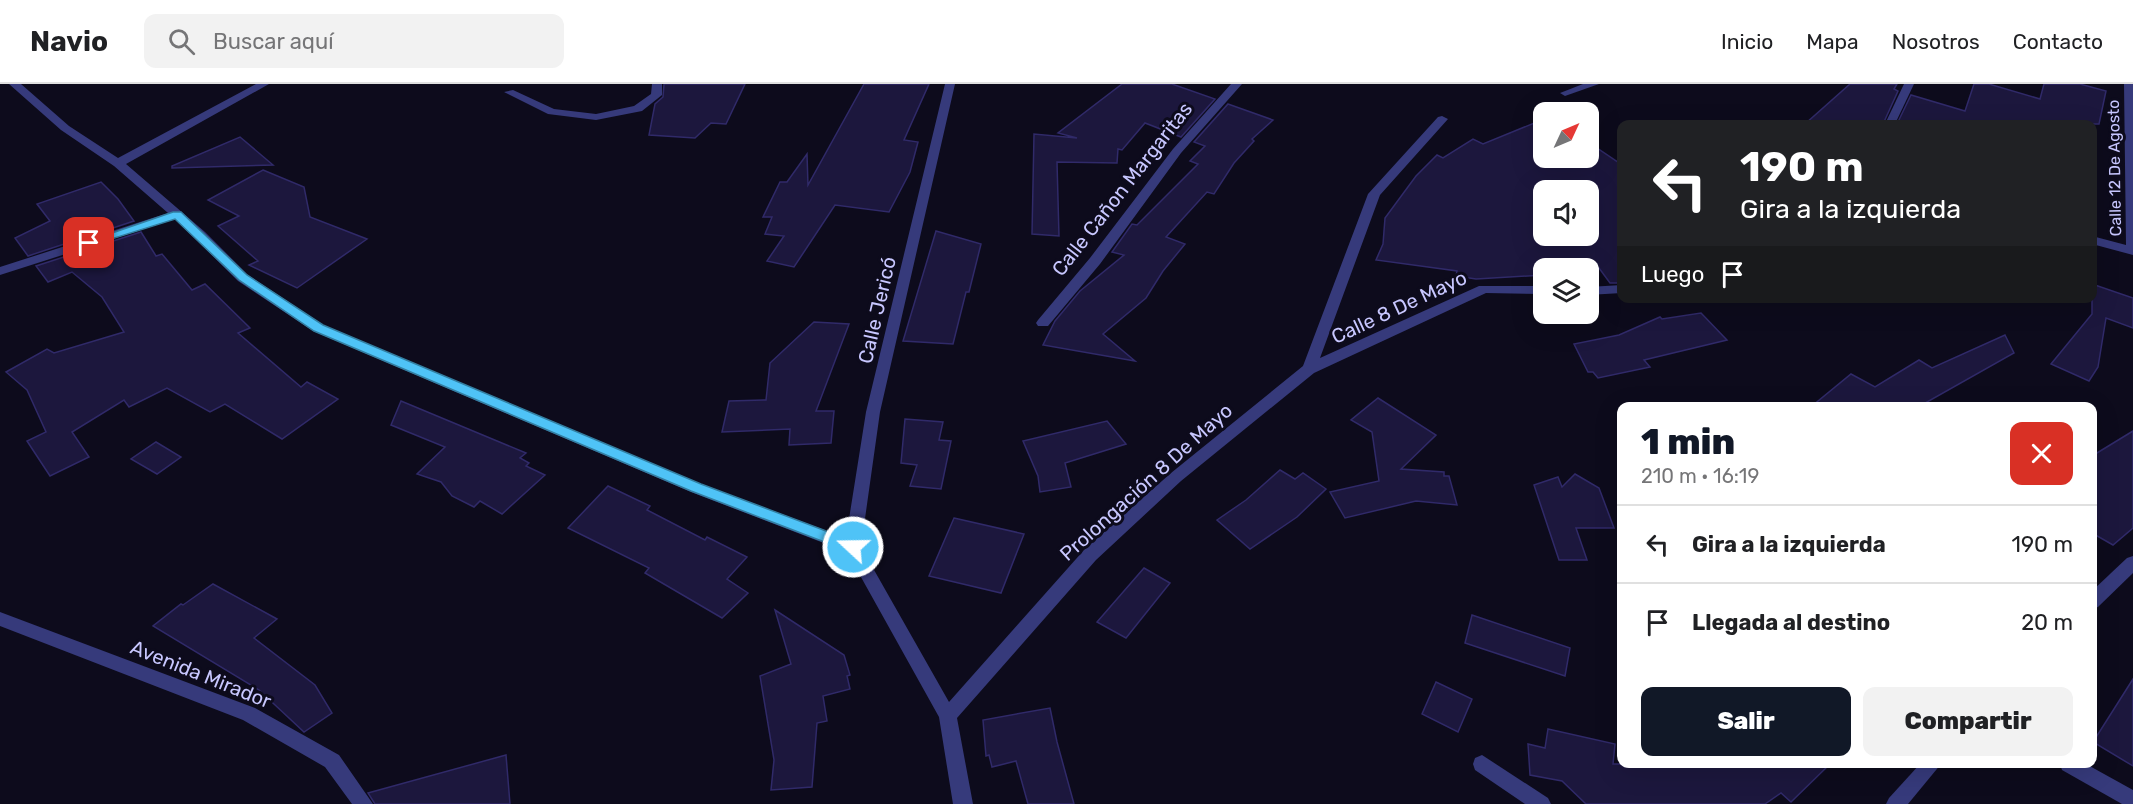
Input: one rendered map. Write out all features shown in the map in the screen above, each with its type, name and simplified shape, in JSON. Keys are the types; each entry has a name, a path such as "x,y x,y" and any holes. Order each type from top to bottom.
{"street":[{"path":"14,84 65,128 118,163 177,214 243,278 318,328 696,488 853,547 948,716 963,804"},
{"path":"118,163 264,84"},
{"path":"508,92 552,112 596,117 638,109 656,95 657,84"},
{"name":"Calle Jericó","path":"853,547 873,412 950,84"},
{"name":"Calle Cañon Margaritas","path":"1043,322 1095,261 1177,151 1237,84"},
{"path":"1565,93 1594,84"},
{"path":"1892,120 1909,84"},
{"name":"Calle 12 De Agosto","path":"2128,84 2133,251"},
{"path":"1310,369 1374,194 1442,119"},
{"path":"0,271 177,214"},
{"path":"2097,241 2133,251"},
{"name":"Calle 8 De Mayo","path":"1310,369 1484,289 1533,290"},
{"path":"1599,290 1617,289"},
{"name":"Prolongación 8 De Mayo","path":"948,716 1090,555 1176,477 1310,369"},
{"path":"2097,597 2133,563"},
{"name":"Avenida Mirador","path":"0,620 249,714 332,761 363,804"},
{"path":"1482,764 1541,804"},
{"path":"1896,804 1928,768"},
{"path":"2076,768 2133,800"}],"building":[{"path":"664,84 745,84 726,124 711,123 695,138 649,135 655,104 663,97"},
{"path":"864,84 929,84 904,140 918,142 910,172 889,212 835,205 794,267 767,261 784,236 765,234 772,217 763,217 780,182 787,182 807,154 808,185"},
{"path":"1122,84 1172,84 1215,99 1181,137 1145,123 1122,150 1118,149 1117,163 1057,162 1059,236 1032,234 1034,134 1077,138 1058,133"},
{"path":"1850,84 1897,84 1894,89 1898,91 1885,120 1810,120"},
{"path":"1974,84 1989,84 2040,99 2044,84 2080,84 2106,91 2099,124 2097,120 1899,120 1911,95 1965,111"},
{"path":"1228,104 1273,120 1252,139 1254,141 1234,163 1214,194 1207,192 1166,237 1185,244 1163,271 1146,298 1103,334 1135,361 1043,345 1055,321 1080,291 1124,255 1112,252 1132,224 1137,225 1198,164 1190,161 1205,146 1194,142"},
{"path":"1533,124 1533,168 1599,168 1599,149 1617,162 1617,283 1610,283 1599,268 1599,258 1533,258 1533,276 1476,279 1456,276 1457,271 1376,260 1383,244 1385,218 1416,176 1437,155 1443,158 1473,139 1483,144"},
{"path":"240,137 273,165 172,168 172,166"},
{"path":"263,170 304,187 310,217 367,239 297,288 249,265 258,261 218,226 239,216 208,200"},
{"path":"101,182 118,199 134,221 28,256 15,238 50,221 37,204"},
{"path":"936,231 981,244 969,292 966,292 953,344 903,341"},
{"path":"141,232 156,256 162,254 192,290 205,284 250,328 238,333 301,387 307,382 338,399 282,439 225,404 210,412 167,388 129,407 124,400 72,432 89,457 50,476 27,441 46,432 27,390 6,372 47,349 54,353 124,332 102,297 72,272 48,282 36,266"},
{"path":"2097,286 2133,298 2133,328 2106,318 2098,367 2089,381 2051,364 2092,314 2092,303 2097,303"},
{"path":"1701,313 1727,340 1644,360 1650,367 1598,378 1593,372 1588,372 1574,344 1619,335 1660,317 1662,319"},
{"path":"814,322 849,324 816,411 834,411 831,443 789,445 790,429 722,432 729,401 766,400 770,363"},
{"path":"2005,335 2014,353 1927,402 1817,402 1851,374 1875,387 1919,360 1932,368"},
{"path":"1378,398 1436,435 1401,469 1444,472 1444,476 1449,476 1457,505 1416,501 1345,518 1330,492 1379,481 1372,432 1351,420"},
{"path":"401,401 526,453 520,458 529,463 526,466 545,475 502,514 480,501 474,507 452,496 441,482 417,474 445,447 391,425"},
{"path":"905,419 943,422 939,440 951,441 941,489 910,486 917,465 901,463"},
{"path":"1107,421 1126,444 1065,463 1071,487 1040,492 1038,476 1023,441"},
{"path":"2133,431 2133,528 2113,545 2097,536 2097,453"},
{"path":"156,442 181,457 157,474 131,459"},
{"path":"1280,470 1295,479 1303,473 1326,489 1297,517 1250,549 1217,520 1246,500"},
{"path":"1575,474 1599,488 1614,528 1576,528 1587,560 1559,560 1534,485 1558,477 1562,487"},
{"path":"608,486 650,506 647,510 705,540 707,537 747,557 727,579 748,593 722,618 645,573 649,568 568,528"},
{"path":"954,518 1024,534 1001,593 929,576"},
{"path":"1144,568 1170,583 1126,638 1097,622"},
{"path":"213,584 277,619 254,638 315,685 332,713 304,732 259,690 153,626 181,604 183,605"},
{"path":"775,610 844,655 850,675 847,676 850,689 823,696 827,721 817,723 812,787 771,790 774,760 760,676 791,664"},
{"path":"1472,615 1570,648 1565,676 1465,643"},
{"path":"2133,679 2133,766 2097,744 2097,736"},
{"path":"1436,682 1472,699 1458,732 1422,714"},
{"path":"1050,708 1074,804 1028,804 1016,761 992,767 989,755 986,756 983,720"},
{"path":"1548,729 1615,744 1613,764 1617,764 1617,768 1826,768 1791,802 1781,793 1765,804 1586,804 1562,781 1530,775 1528,744 1545,748"},
{"path":"506,755 510,804 375,804 368,793"}],"route":[{"path":"89,243 177,214 243,278 318,328 696,488 853,547"}]}
